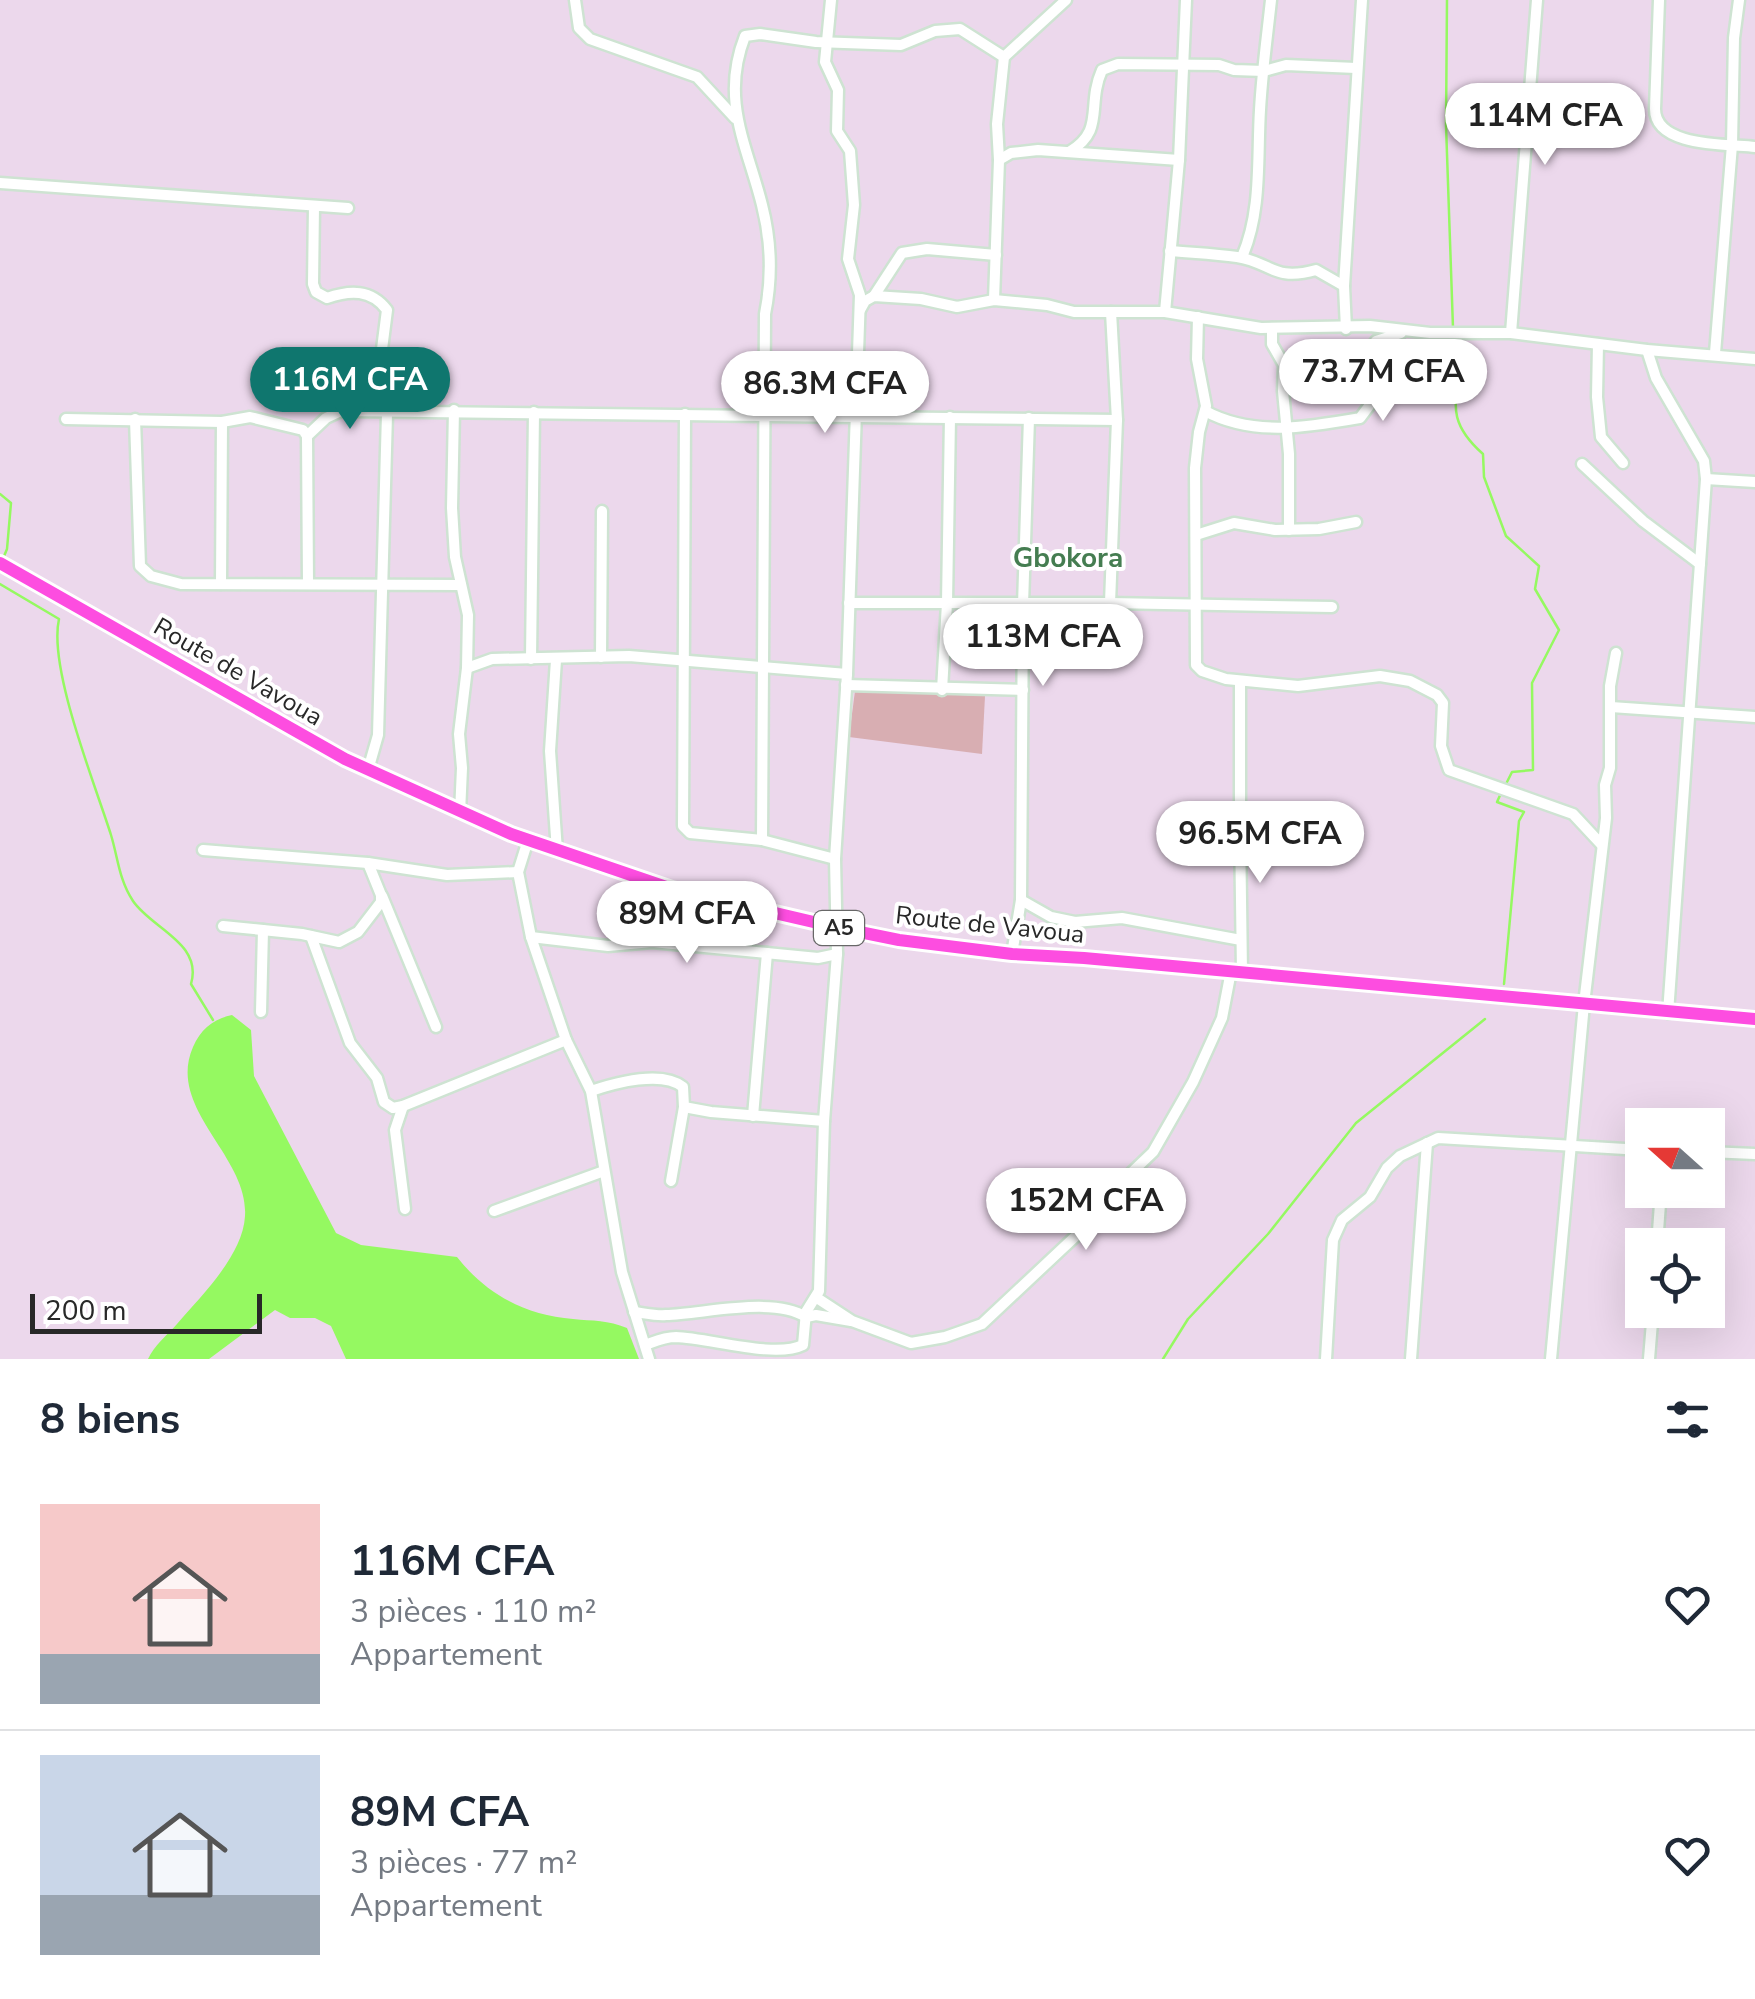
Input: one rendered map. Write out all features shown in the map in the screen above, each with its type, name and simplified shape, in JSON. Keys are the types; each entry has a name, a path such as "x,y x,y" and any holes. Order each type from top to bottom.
{"main road":[{"name":"Route de Vavoua","path":"0,562 368,770 528,840 672,890 899,940 1012,954 1755,1019"}],"street":[{"path":"575,0 579,28 590,40 698,77 736,119"},
{"path":"644,1346 672,1337 734,1352 795,1351 803,1345 806,1317 817,1298 824,1121 837,954 836,859 847,680 859,315 858,285 848,259 854,205 850,150 837,130 838,90 825,62 831,0"},
{"path":"994,300 997,124 1004,57 1066,0"},
{"path":"1165,312 1179,160 1186,0"},
{"path":"1242,257 1255,213 1270,0"},
{"path":"1346,329 1344,286 1362,0"},
{"path":"1511,333 1537,0"},
{"path":"1659,0 1655,121 1660,129 1680,138 1755,147"},
{"path":"1715,354 1739,0"},
{"path":"762,840 765,314 770,280 763,208 736,119 735,85 744,36 901,44 935,31 960,29 1004,57"},
{"path":"1069,152 1086,142 1092,132 1094,90 1102,70 1118,64 1182,64 1264,72 1286,65 1356,68"},
{"path":"999,160 1011,153 1069,152 1179,160"},
{"path":"0,183 348,208"},
{"path":"314,206 316,292 327,298 357,291 376,298 388,310 381,357 387,414 378,735 368,770"},
{"path":"859,315 865,301 874,296 902,253 927,249 996,255"},
{"path":"1170,251 1242,257 1268,270 1292,275 1316,270 1344,286"},
{"path":"874,296 921,299 957,307 994,300 1074,312 1165,312 1272,328 1370,326 1511,333 1755,359"},
{"path":"1110,603 1117,420 1111,312"},
{"path":"1198,318 1204,411 1196,468 1196,665 1202,671 1240,681 1298,686 1380,676 1410,680 1438,695 1443,703 1441,746 1449,770 1574,814 1601,844"},
{"path":"1272,328 1272,344 1284,365 1289,530"},
{"path":"1204,411 1230,424 1288,428 1360,418 1366,414 1371,348 1388,335 1415,331"},
{"path":"1598,344 1601,437 1623,464"},
{"path":"1648,350 1656,378 1704,461 1706,478 1668,1013"},
{"path":"454,410 452,508 468,615 459,734 460,813"},
{"path":"307,436 326,418 341,411 1117,420"},
{"path":"532,659 534,412"},
{"path":"686,414 683,826 690,833 762,840 836,859"},
{"path":"66,418 222,422 250,416 297,426 307,436 308,584"},
{"path":"942,690 950,417"},
{"path":"1012,954 1021,900 1029,418"},
{"path":"135,419 140,566 151,576 182,584 461,585"},
{"path":"221,584 222,422"},
{"path":"1582,464 1644,521 1700,564"},
{"path":"1706,478 1755,482"},
{"path":"601,656 602,511"},
{"path":"1196,535 1234,523 1289,530 1356,522"},
{"path":"849,604 1110,603 1332,608"},
{"path":"1551,1359 1584,1004 1606,818 1605,785 1610,768 1610,707 1616,654"},
{"path":"467,668 482,660 601,656 685,659 942,690 1023,690"},
{"path":"556,660 550,752 558,851"},
{"path":"634,1312 664,1316 743,1306 852,1321 912,1343 945,1337 982,1324 1112,1202 1131,1172 1162,1138 1193,1082 1224,1013 1236,972 1241,940 1240,681"},
{"path":"1610,707 1755,717"},
{"path":"1240,826 1306,826"},
{"path":"528,840 518,872 531,937 566,1040 591,1091 622,1272 649,1359"},
{"path":"202,850 368,863 447,875 518,872"},
{"path":"368,863 436,1027"},
{"path":"223,926 339,942 349,939 376,911 381,895"},
{"path":"1021,900 1051,917 1074,922 1122,918 1241,940"},
{"path":"261,1012 264,930"},
{"path":"311,936 350,1043 378,1078 384,1102 393,1108 566,1040"},
{"path":"531,937 608,946 652,942 818,958 837,954"},
{"path":"753,1116 767,953"},
{"path":"591,1091 639,1079 676,1081 684,1087 671,1182"},
{"path":"403,1106 395,1130 405,1209"},
{"path":"684,1107 824,1121"},
{"path":"1326,1359 1332,1240 1336,1229 1370,1197 1386,1168 1400,1156 1438,1138 1625,1149"},
{"path":"1411,1359 1427,1144"},
{"path":"1725,1153 1755,1154"},
{"path":"494,1211 604,1171"},
{"path":"817,1298 852,1321"},
{"path":"1650,1359 1652,1328"}],"shaded area":[{"path":"855,691 985,696 982,754 849,737"},
{"path":"232,1015 251,1030 254,1076 336,1233 361,1245 457,1257 494,1292 523,1307 555,1317 627,1328 639,1359 346,1359 331,1326 315,1318 290,1318 275,1310 209,1359 148,1359 220,1274 243,1231 243,1194 199,1112 190,1091 188,1070 200,1035 213,1022"}],"waterway":[{"path":"1447,0 1446,125 1453,328"},
{"path":"1456,336 1460,353 1456,396 1459,423 1483,454 1484,477 1506,536 1539,566 1535,589 1559,630 1532,683 1533,770 1512,772 1506,784"},
{"path":"0,494 11,503 7,549 2,561"},
{"path":"0,584 59,619 57,640 66,695 125,885 141,911 183,947 193,970 191,984 213,1020"},
{"path":"1502,791 1497,802 1524,812 1519,821 1504,984"},
{"path":"1163,1359 1188,1319 1268,1234 1356,1123 1485,1019"}],"district":[{"name":"Gbokora","path":"1068,558"}]}
